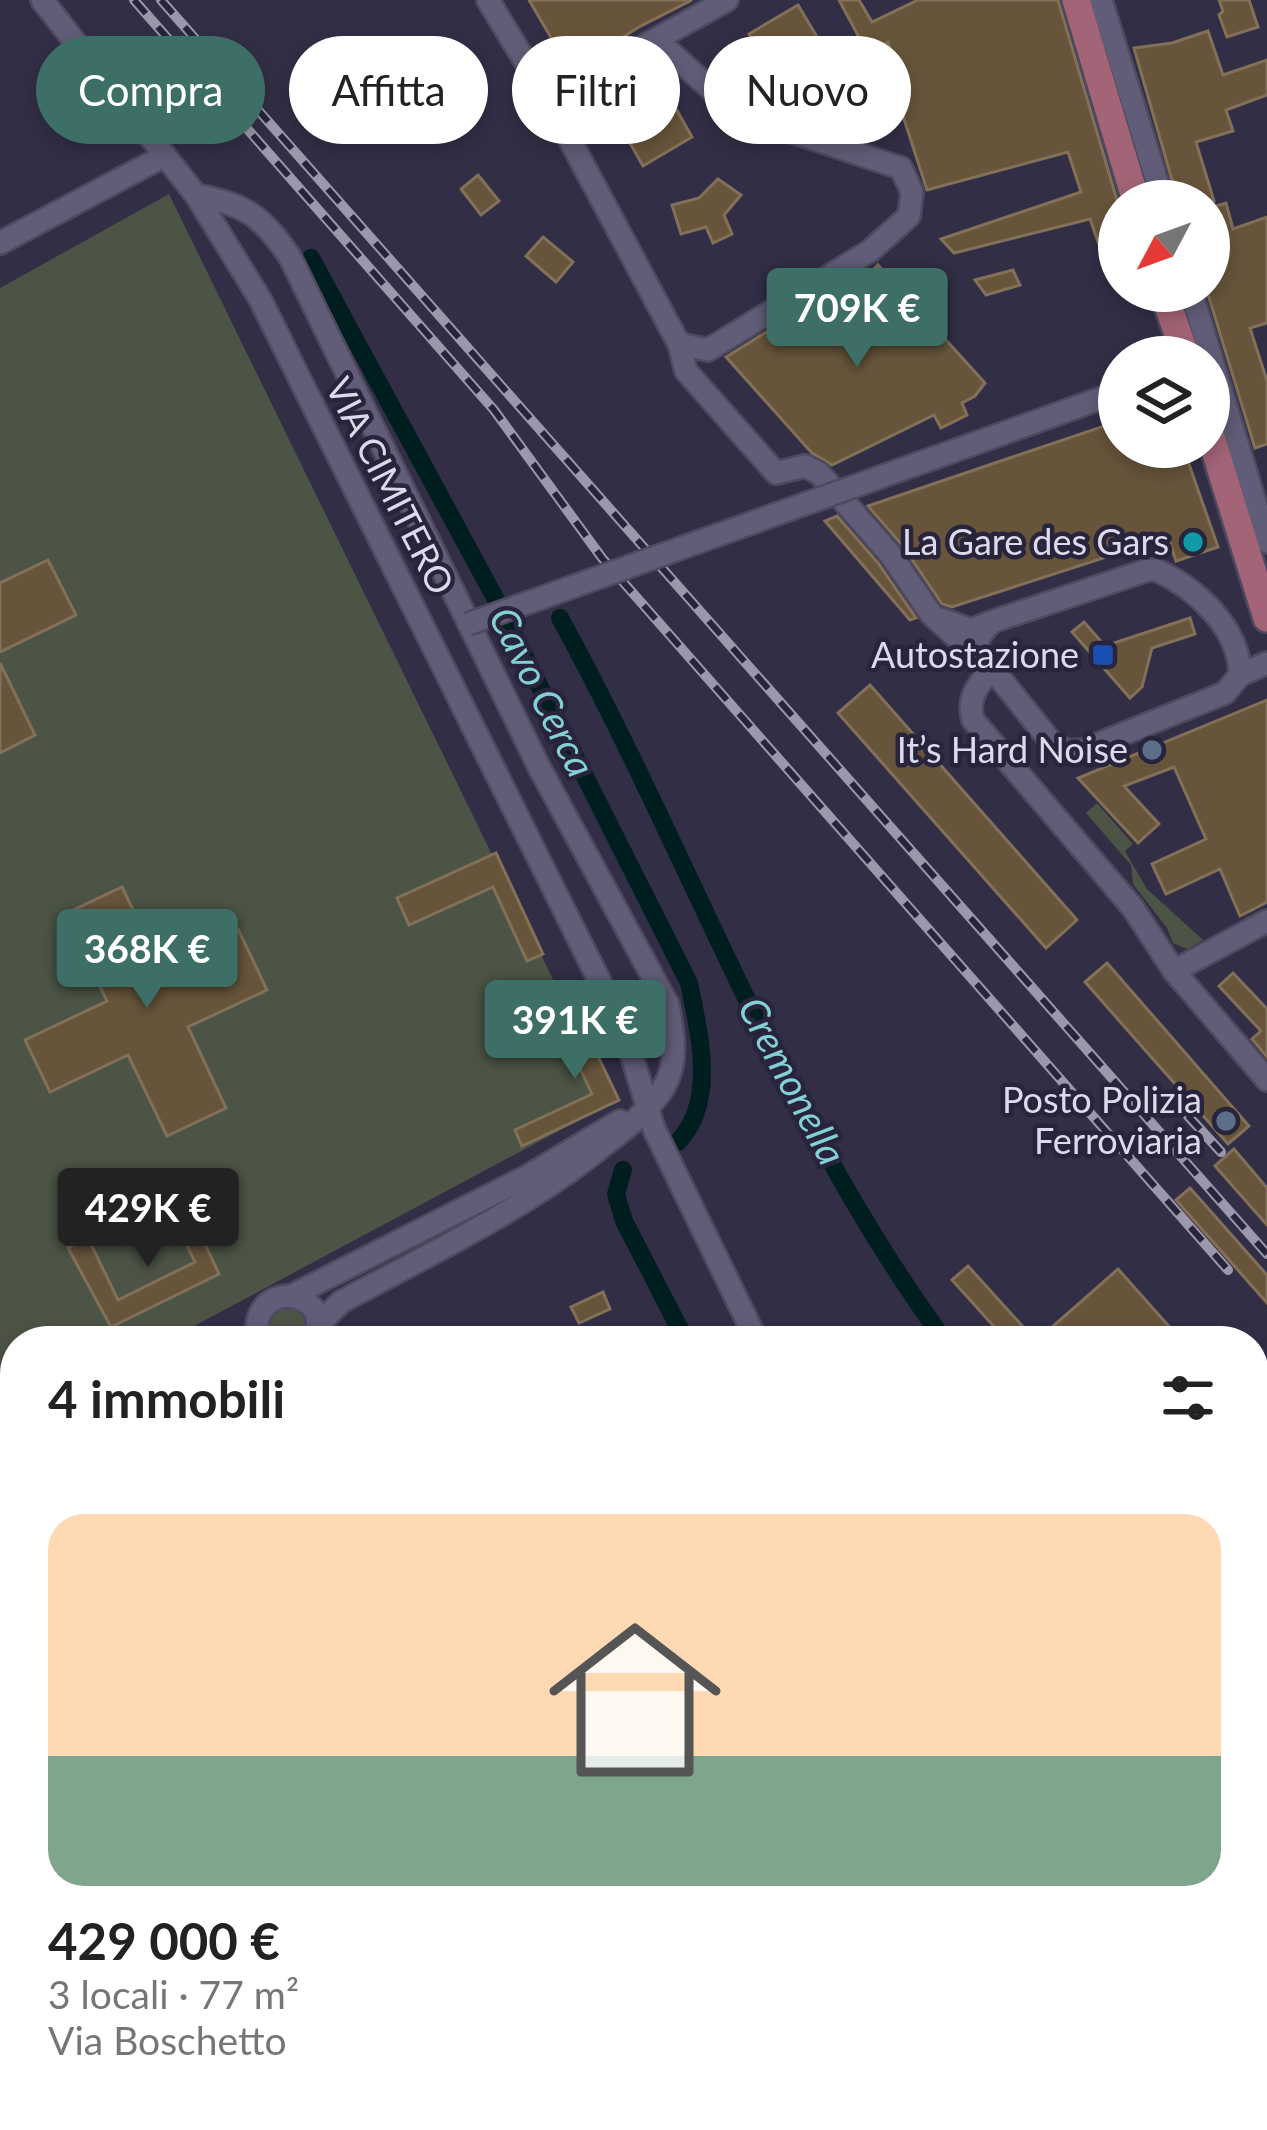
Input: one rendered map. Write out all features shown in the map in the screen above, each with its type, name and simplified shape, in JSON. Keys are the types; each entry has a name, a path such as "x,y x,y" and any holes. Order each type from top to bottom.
{"main road":[{"path":"1076,0 1130,180"},
{"path":"1225,468 1257,536 1265,606"}],"street":[{"name":"VIA CIMITERO","path":"42,0 196,195 260,299 586,955 631,1053 647,1107"},
{"path":"488,0 512,40"},
{"path":"666,36 727,0"},
{"path":"1101,0 1157,180"},
{"path":"679,344 708,350 887,239 909,216 912,192 901,168 738,114 680,61"},
{"path":"572,144 679,344 686,371 776,473 805,466 819,472 890,554 984,677 1052,743 1075,752 1225,693 1240,675 1267,663"},
{"path":"0,243 164,156"},
{"name":"VIA CIMITERO","path":"196,195 240,204 269,226 290,256 539,767 668,1005 673,1063 664,1086 647,1107"},
{"name":"VIA CIMITERO","path":"468,624 1098,399"},
{"path":"1230,429 1244,464 1257,536"},
{"path":"1230,454 1244,464"},
{"path":"1244,464 1267,457"},
{"path":"914,590 953,626 971,630 1148,570 1163,573 1219,615 1240,663 1240,675"},
{"path":"1219,615 1265,606"},
{"path":"991,622 977,644 984,677 969,706 973,720 1132,908 1174,970 1267,1080"},
{"path":"1174,970 1267,921"},
{"path":"292,1295 528,1176 647,1107"},
{"path":"323,1326 340,1302 553,1187 647,1107"},
{"path":"647,1107 750,1326"},
{"path":"255,1326 263,1306 292,1295 311,1304 317,1326"}],"green space":[{"path":"169,194 613,1102 194,1326 0,1326 0,288"},
{"path":"1097,803 1133,844 1125,851 1147,889 1203,940 1187,949 1173,943 1133,884 1131,865 1086,813"},
{"path":"284,1305 298,1307 309,1317 308,1326 268,1326 271,1312"}],"building":[{"path":"529,0 692,0 625,36 550,36"},
{"path":"839,0 859,0 872,22 918,0 1058,0 1111,180 1098,180 1098,242 1090,219 954,253 941,239 1081,192 1068,152 927,190 911,141 911,36 858,36"},
{"path":"1219,0 1249,0 1258,27 1227,37"},
{"path":"798,5 816,36 750,36"},
{"path":"1208,31 1223,75 1267,60 1267,95 1226,110 1233,131 1196,142 1208,180 1172,180 1134,48 1172,43"},
{"path":"680,116 692,137 643,166 631,144 680,144"},
{"path":"478,175 499,201 481,215 461,189"},
{"path":"718,179 741,195 724,215 732,234 713,243 706,227 681,234 672,205 699,198"},
{"path":"1267,217 1267,323 1250,328 1267,381 1267,444 1255,448 1230,366 1230,336 1221,336 1213,312 1230,312 1230,218 1233,229"},
{"path":"543,237 573,262 556,282 526,256"},
{"path":"878,265 985,383 962,403 967,415 941,428 934,415 832,465 812,453 726,357 820,299 862,280"},
{"path":"1013,270 1020,285 986,295 975,280"},
{"path":"1098,428 1098,468 1190,468 1218,547 1176,561 1168,537 952,607 942,604 902,545 868,506"},
{"path":"837,516 878,563 916,618 910,620 825,521"},
{"path":"48,560 76,615 0,652 0,583"},
{"path":"1190,618 1195,634 1152,648 1142,687 1130,698 1072,632 1084,622 1105,646"},
{"path":"0,663 35,735 0,753"},
{"path":"870,685 1077,920 1046,948 838,713"},
{"path":"1267,700 1267,902 1240,916 1220,869 1166,894 1152,864 1206,839 1174,767 1124,786 1159,824 1138,843 1078,778"},
{"path":"496,853 543,954 527,961 493,887 409,925 397,898"},
{"path":"122,887 160,966 238,929 267,990 188,1027 226,1108 167,1136 128,1055 50,1092 25,1040 107,1001 65,914"},
{"path":"1107,963 1249,1126 1228,1144 1085,982"},
{"path":"1233,973 1267,1009 1267,1057 1252,1039 1261,1031 1219,986"},
{"path":"574,1006 619,1100 522,1146 515,1130 592,1094 555,1015"},
{"path":"1234,1149 1267,1188 1267,1225 1215,1166"},
{"path":"1190,1188 1267,1275 1267,1303 1176,1200"},
{"path":"179,1189 219,1274 110,1326 68,1248 88,1238 118,1300 195,1262 163,1197"},
{"path":"968,1266 1022,1326 993,1326 952,1280"},
{"path":"1118,1269 1169,1326 1053,1326"},
{"path":"603,1292 610,1309 579,1323 571,1307"}],"waterway":[{"name":"Cavo Cerca","path":"311,258 493,594 689,983 700,1044 701,1087 698,1107 678,1142"},
{"name":"Cremonella","path":"560,618 786,1078 834,1168 935,1326"},
{"name":"Cavo Cerca","path":"623,1170 616,1194 624,1221 678,1326"}],"railway":[{"path":"134,0 494,410 602,558 1228,1270"},
{"path":"161,0 1267,1254"},
{"path":"1188,1116 1221,1152"}],"place":[{"name":"La Gare des Gars","path":"1193,542"},
{"name":"Autostazione","path":"1103,655"},
{"name":"It’s Hard Noise","path":"1152,750"},
{"name":"Posto Polizia Ferroviaria","path":"1226,1121"}]}
